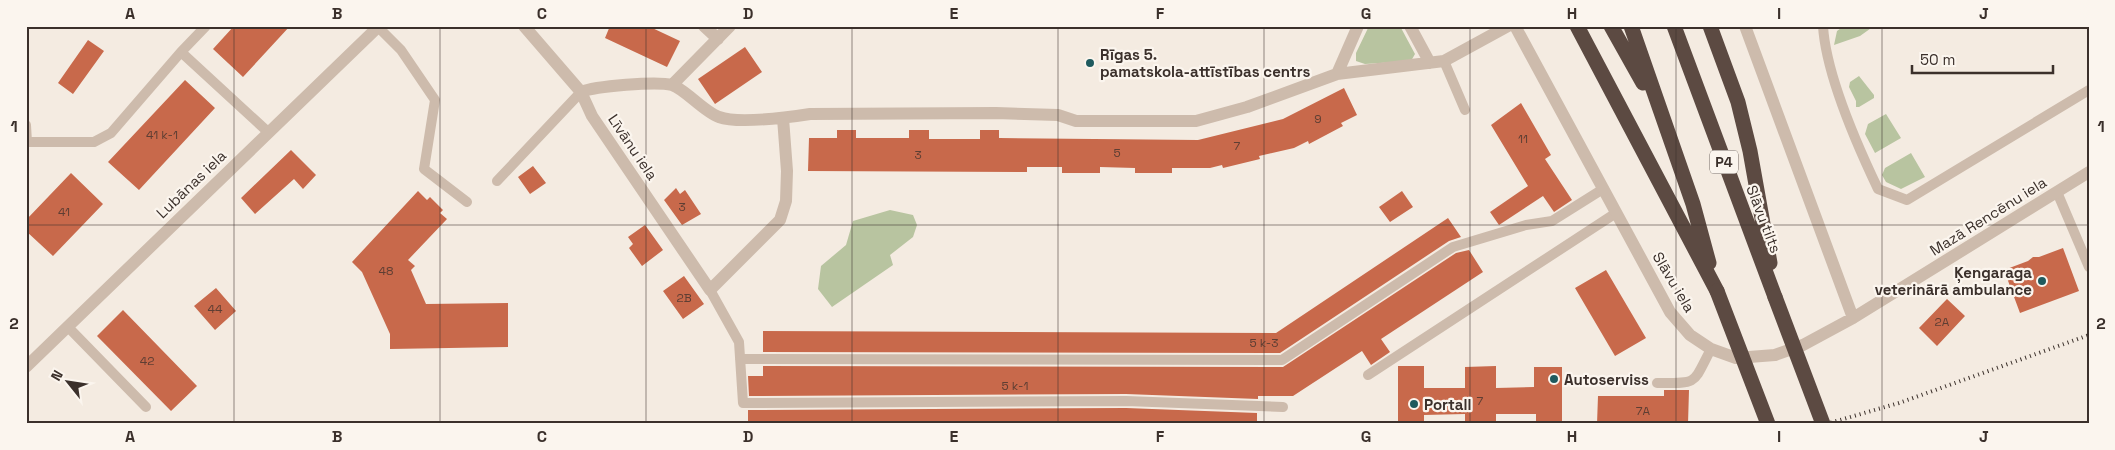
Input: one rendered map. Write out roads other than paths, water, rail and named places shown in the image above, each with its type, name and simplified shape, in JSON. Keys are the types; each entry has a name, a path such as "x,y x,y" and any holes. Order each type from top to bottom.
{"highway":[{"path":"1577,26 1717,291"},
{"path":"1611,26 1659,112"},
{"path":"1631,26 1659,112 1693,204 1717,291 1768,424"},
{"name":"Slāvu tilts","path":"1674,26 1823,424"},
{"path":"1710,26 1738,102 1750,151 1776,297"}],"street":[{"name":"Līvānu iela","path":"524,26 581,92 592,116 710,290"},
{"path":"704,26 718,39"},
{"path":"672,85 730,26"},
{"path":"1337,74 1358,26"},
{"path":"1410,26 1430,63"},
{"path":"581,92 603,86 672,85 719,117 783,118 810,114 996,113 1058,115 1076,121 1196,120 1247,107 1337,74 1444,61 1508,26"},
{"name":"Slāvu iela","path":"1515,26 1670,312 1690,335 1711,349 1736,358 1775,355 1803,345 1853,318"},
{"path":"1745,26 1853,318"},
{"name":"Lubānas iela","path":"26,367 378,27"},
{"path":"710,290 780,220 786,194 783,118"},
{"name":"Mazā Rencēnu iela","path":"1853,318 2089,172"}],"lane":[{"path":"26,126 26,142 94,142 111,133 206,26"},
{"path":"1823,26 1826,53 1878,189 1907,200 2089,90"},
{"path":"378,27 401,50 435,100 424,169 467,202"},
{"path":"181,52 268,132"},
{"path":"1444,61 1465,110"},
{"path":"496,181 581,92"},
{"path":"740,359 1282,360 1453,247 1526,225 1552,221 1603,190"},
{"path":"2057,192 2089,267"},
{"path":"1368,375 1616,213"},
{"path":"710,290 739,342 743,403 1126,401 1283,407"},
{"path":"68,327 146,406"},
{"path":"1657,383 1688,383 1694,380 1711,349"}],"railway":[{"path":"1826,424 1899,403 2089,335"}],"place":[{"name":"Rīgas 5. pamatskola-attīstības centrs","path":"1090,63"},
{"name":"Ķengaraga veterinārā ambulance","path":"2042,281"},
{"name":"Autoserviss","path":"1554,379"},
{"name":"Portall","path":"1414,404"}]}
